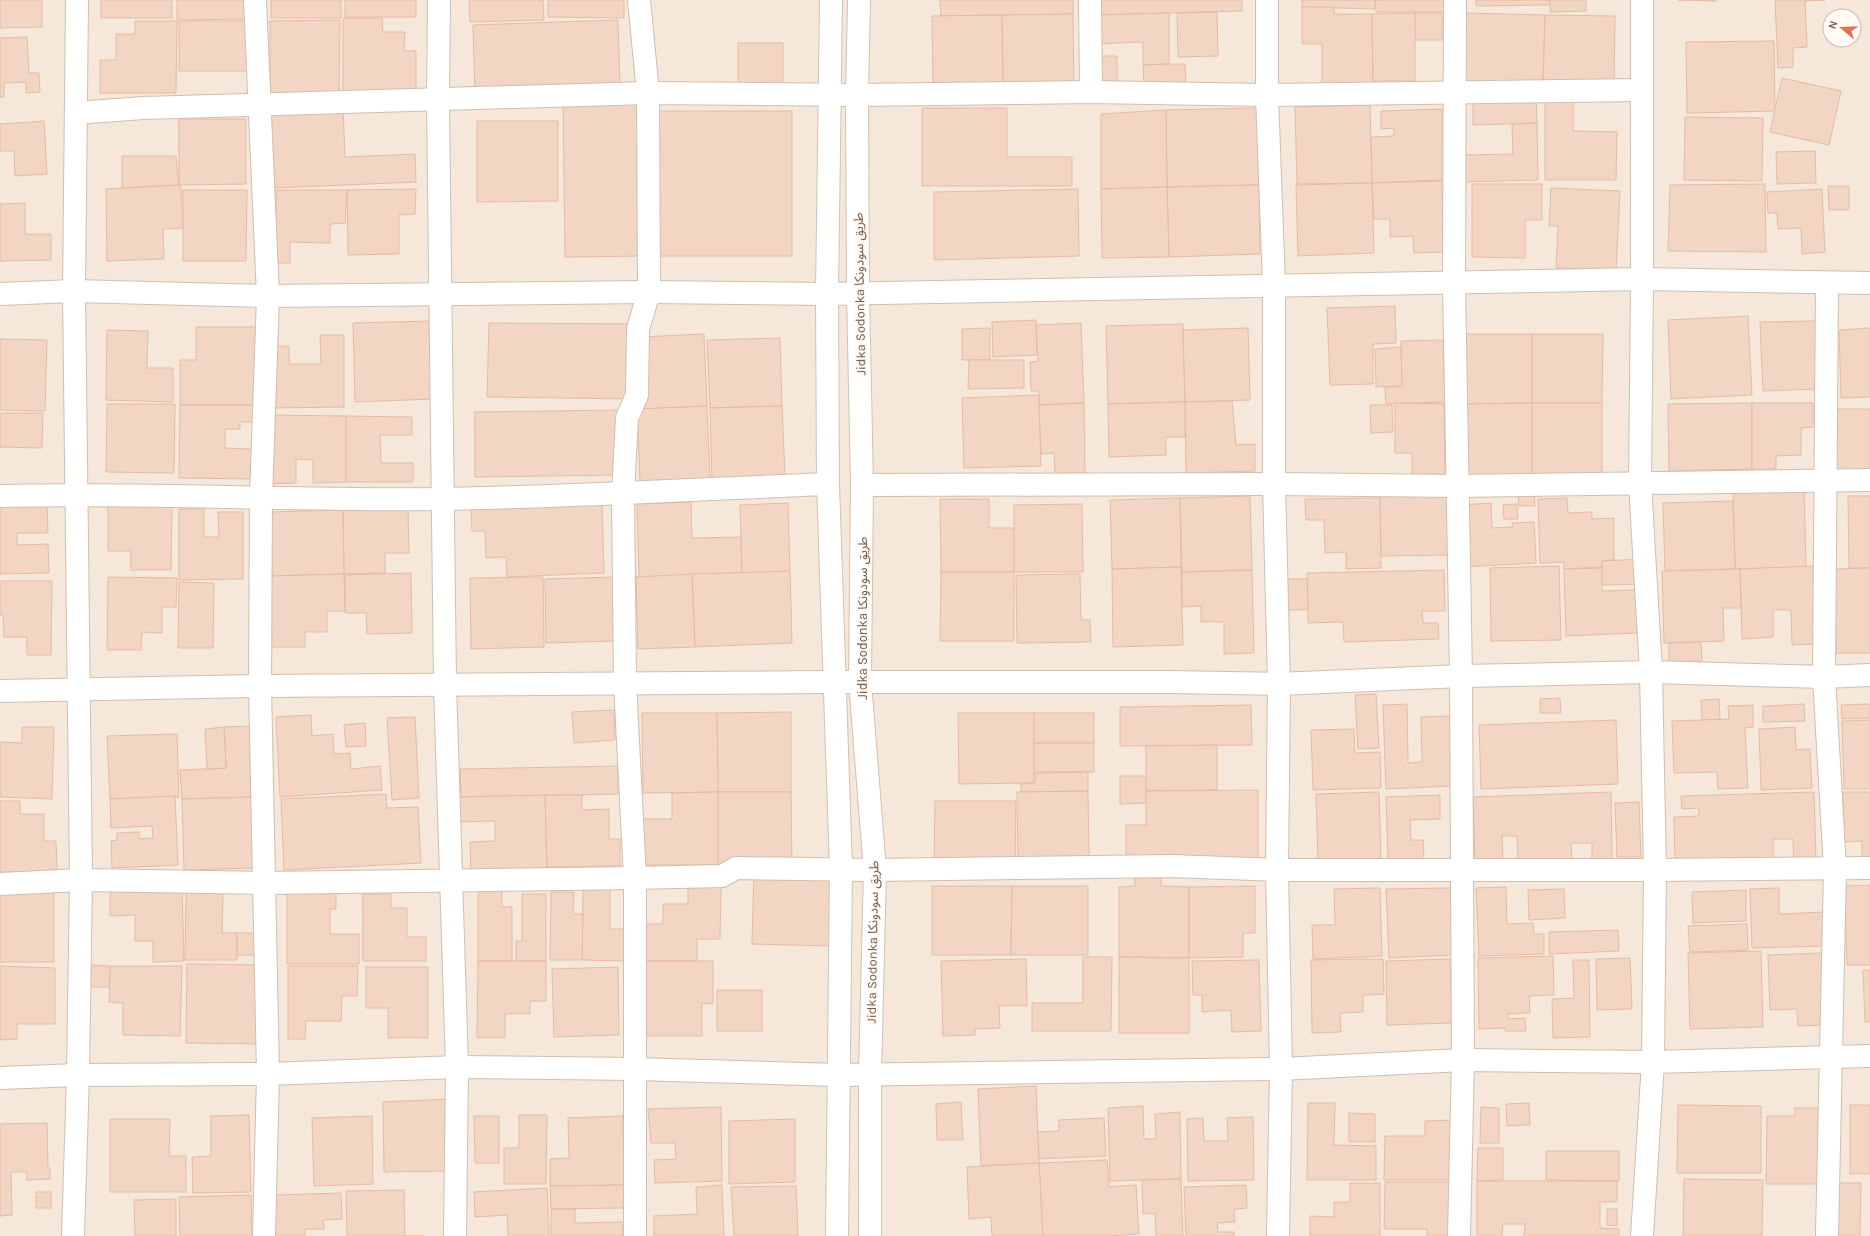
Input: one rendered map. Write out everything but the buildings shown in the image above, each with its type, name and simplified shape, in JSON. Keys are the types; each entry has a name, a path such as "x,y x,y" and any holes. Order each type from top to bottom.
{"street":[{"path":"73,1236 78,1075 81,880 77,688 74,291 77,0"},
{"path":"255,0 258,104 268,296 261,498 260,686 268,1074 264,1236"},
{"path":"438,0 445,684 457,1067 455,1236"},
{"path":"635,1236 635,878 625,683 623,492 628,418 637,395 638,329 649,292 648,93 639,0"},
{"path":"831,0 827,294 828,484 841,869 837,1236"},
{"name":"Jidka Sodonka طريق سودونكا","path":"859,0 857,95 858,293 862,485 860,682 875,870 870,1075 870,1236"},
{"path":"1090,0 1091,92"},
{"path":"1266,0 1267,95 1274,286 1274,484 1279,684 1277,870 1281,1069 1278,1236"},
{"path":"1454,0 1454,284 1461,676 1463,1060 1459,1236"},
{"path":"1642,0 1640,484 1651,672 1655,870 1653,1062 1642,1236"},
{"path":"76,113 143,108 648,93 857,95 1091,92 1267,95 1641,90"},
{"path":"0,294 74,291 268,296 649,292 827,294 1454,284 1642,279 1870,283"},
{"path":"1827,283 1824,677 1835,869 1827,1236"},
{"path":"862,485 1274,484 1457,486 1870,480"},
{"path":"0,496 75,494 261,498 442,498 828,484"},
{"path":"0,691 77,688 625,683 1169,682 1279,684 1461,676 1651,672 1824,677 1870,675"},
{"path":"0,884 81,880 265,883 635,878 722,876 736,868 875,870 1172,866 1277,870 1655,870 1870,868"},
{"path":"0,1078 78,1075 268,1074 457,1067 635,1069 870,1075 1281,1069 1463,1060 1653,1062 1870,1056"}],"shaded area":[{"path":"0,0 1870,0 1870,1236 0,1236"}]}
